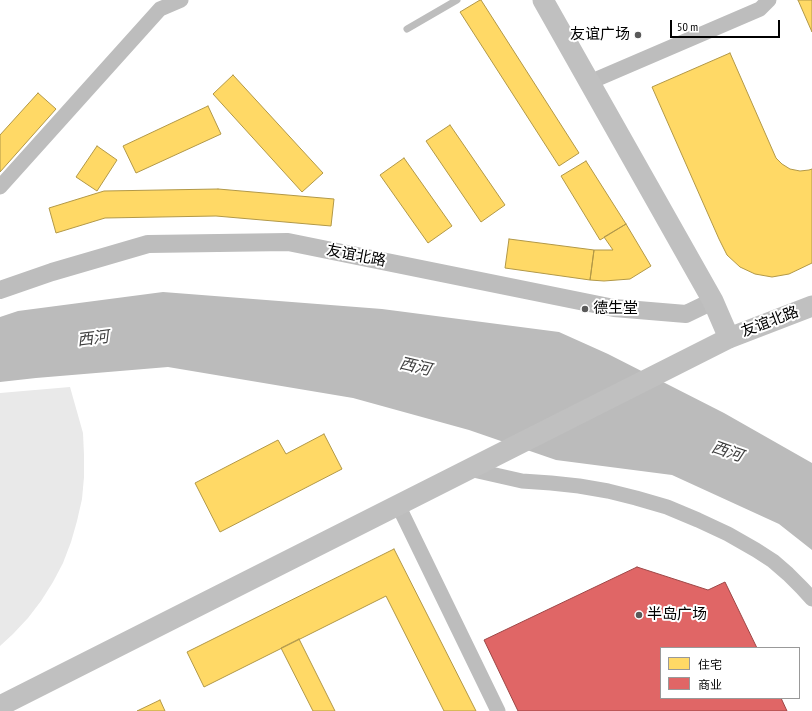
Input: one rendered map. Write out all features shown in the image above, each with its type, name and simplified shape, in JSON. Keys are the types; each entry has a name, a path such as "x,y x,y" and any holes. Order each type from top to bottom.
{"main road":[{"path":"543,0 713,301 729,338"},
{"name":"友谊北路","path":"6,707 398,505 729,338 812,306"}],"street":[{"path":"0,188 160,9 181,0"},
{"path":"590,82 760,9 769,0"},
{"name":"友谊北路","path":"0,290 52,272 148,244 288,242 614,308 686,314 713,301"},
{"path":"469,469 522,481 551,482 608,491 667,508 716,528 756,550 788,574 812,599"},
{"path":"398,505 498,711"}],"lane":[{"path":"407,29 457,0"}],"shaded area":[{"path":"70,387 83,433 84,477 82,499 77,521 63,563 53,582 28,618 0,646 0,393"}],"water":[{"name":"西河","path":"163,292 382,309 559,332 608,354 724,413 812,463 812,550 779,524 672,475 556,460 469,430 353,398 168,367 0,382 0,317 18,311"}],"building: 住宅":[{"path":"480,0 579,153 559,166 460,12"},
{"path":"798,0 812,0 812,32"},
{"path":"730,53 776,158 790,169 800,171 812,169 812,263 789,274 772,277 755,274 740,267 727,255 652,87"},
{"path":"233,75 323,173 302,192 213,94"},
{"path":"38,93 56,109 0,172 0,135"},
{"path":"208,106 221,134 136,173 123,146"},
{"path":"450,125 505,205 481,222 426,141"},
{"path":"97,146 117,160 97,191 76,177"},
{"path":"404,158 452,226 428,243 380,175"},
{"path":"586,161 626,224 600,240 561,176"},
{"path":"218,189 334,199 331,226 216,216 105,218 56,233 49,208 104,191"},
{"path":"626,224 651,266 630,279 604,281 590,280 594,250 613,250 604,237"},
{"path":"509,239 594,250 590,280 505,268"},
{"path":"324,434 342,469 220,532 195,483 278,440 286,454"},
{"path":"394,549 476,711 444,711 386,596 204,687 187,652"},
{"path":"299,639 335,711 313,711 281,648"},
{"path":"160,700 165,711 137,711"}],"building: 商业":[{"name":"半岛广场","path":"637,567 708,590 725,582 757,647 660,647 660,699 781,699 787,711 518,711 484,640"}],"place":[{"name":"友谊广场","path":"638,35"},
{"name":"德生堂","path":"585,309"},
{"name":"半岛广场","path":"639,615"}]}
